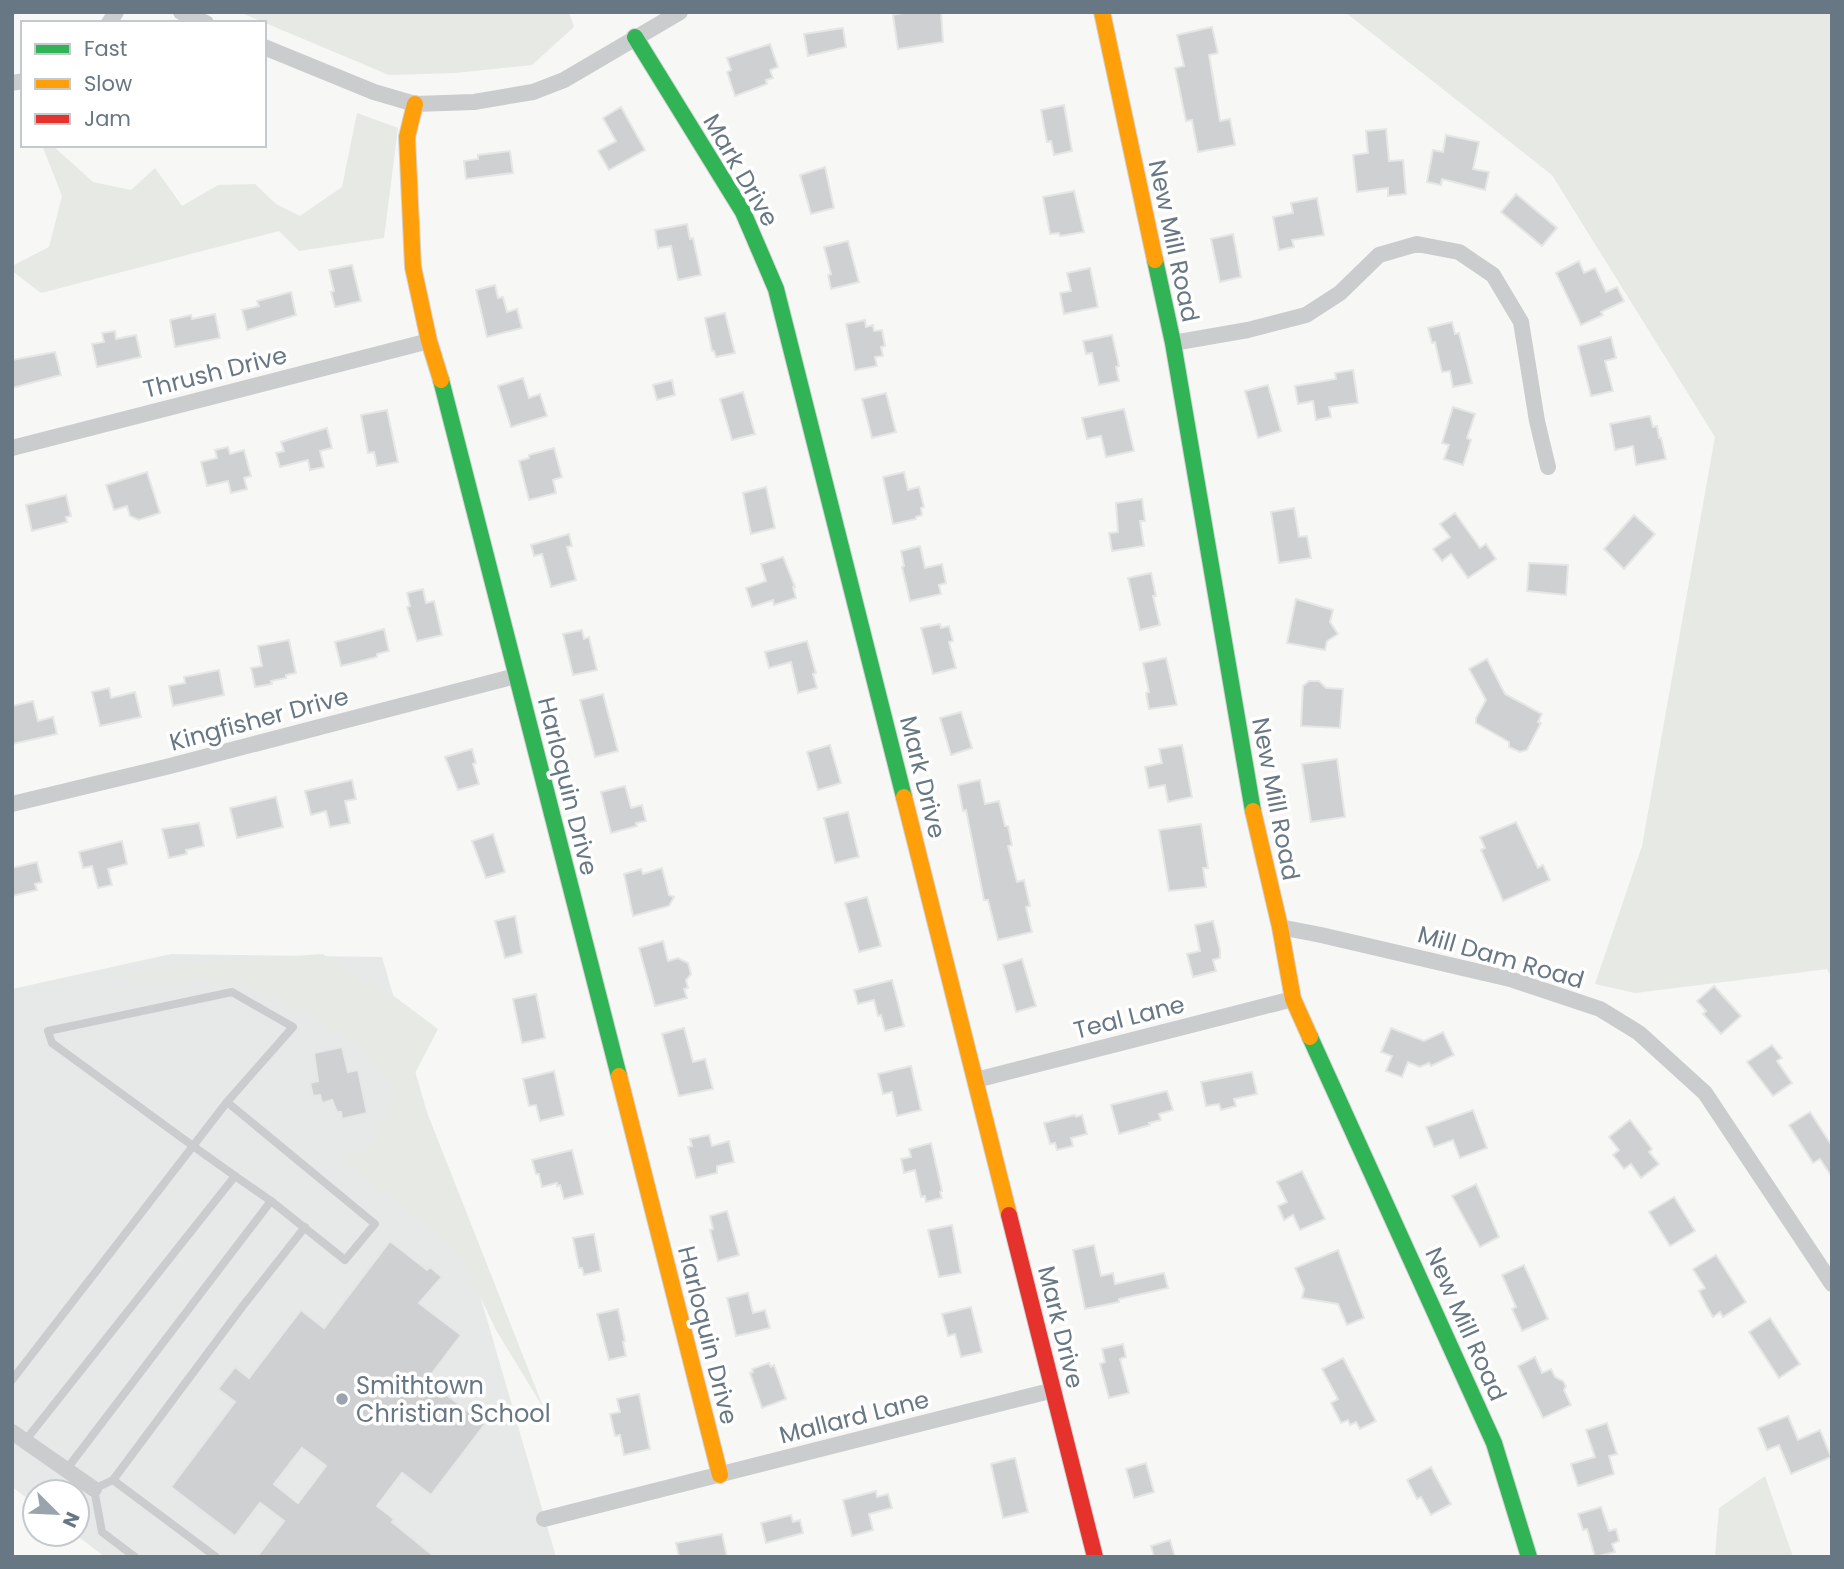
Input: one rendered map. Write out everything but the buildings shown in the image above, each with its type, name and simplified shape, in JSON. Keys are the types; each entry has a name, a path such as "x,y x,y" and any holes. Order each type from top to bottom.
{"street":[{"path":"181,12 201,21"},
{"path":"266,48 374,92 415,104 474,102 533,92 564,79 680,12"},
{"name":"New Mill Road","path":"1102,12 1172,343 1255,823 1280,927 1293,999 1494,1443 1530,1557"},
{"name":"Mark Drive","path":"635,37 743,212 776,289 1096,1557"},
{"name":"Harloquin Drive","path":"415,104 407,137 413,267 429,341 447,399 720,1475"},
{"path":"1172,343 1248,330 1306,315 1340,293 1379,255 1417,244 1459,252 1493,275 1521,322 1537,422 1548,467"},
{"name":"Thrush Drive","path":"12,448 429,341"},
{"name":"Kingfisher Drive","path":"12,804 516,676"},
{"name":"Mill Dam Road","path":"1280,927 1321,934 1510,979 1600,1009 1639,1033 1705,1093 1832,1284"},
{"name":"Teal Lane","path":"976,1080 1293,999"},
{"name":"Mallard Lane","path":"544,1519 1054,1390"},
{"path":"18,1436 93,1489"}],"lane":[{"path":"12,1380 193,1146 227,1101 293,1027 232,992 48,1031 51,1043 193,1146 271,1201 345,1259 375,1224 227,1101"},
{"path":"18,1436 235,1176"},
{"path":"66,1470 271,1201"},
{"path":"135,1557 102,1532 93,1489 113,1480 305,1227"},
{"path":"113,1480 216,1557"}],"shaded area":[{"path":"239,12 569,12 574,27 532,65 455,73 389,75 266,23 266,21"},
{"path":"1345,12 1832,12 1832,978 1827,969 1635,993 1595,984 1642,846 1715,437 1552,175"},
{"path":"357,113 398,128 384,238 299,251 279,231 41,293 12,271 12,266 49,247 62,196 43,147 54,147 93,182 131,190 155,168 182,206 218,185 255,184 276,204 300,216 342,187"},
{"path":"171,954 382,957 556,1557 105,1557 91,1546 91,1478 21,1478 21,1494 12,1487 12,989"},
{"path":"323,954 355,976 395,997 438,1029 413,1077 544,1409 496,1330 459,1252 344,1160 376,1142 393,1091 361,1046 302,1011 229,977 147,985 106,976 205,962"},
{"path":"1765,1476 1793,1557 1715,1557 1719,1508"}],"traffic: fast":[{"path":"635,37 743,212 776,289 904,797"},
{"path":"1155,260 1173,343 1253,811"},
{"path":"441,380 619,1076"},
{"path":"1310,1037 1494,1443 1529,1557"}],"traffic: slow":[{"path":"1102,12 1155,260"},
{"path":"415,104 407,137 413,267 429,341 441,380"},
{"path":"904,797 1009,1215"},
{"path":"1253,811 1280,927 1293,999 1310,1037"},
{"path":"619,1076 720,1475"}],"traffic: jam":[{"path":"1009,1215 1095,1557"}],"place":[{"name":"Smithtown Christian School","path":"342,1399"}]}
